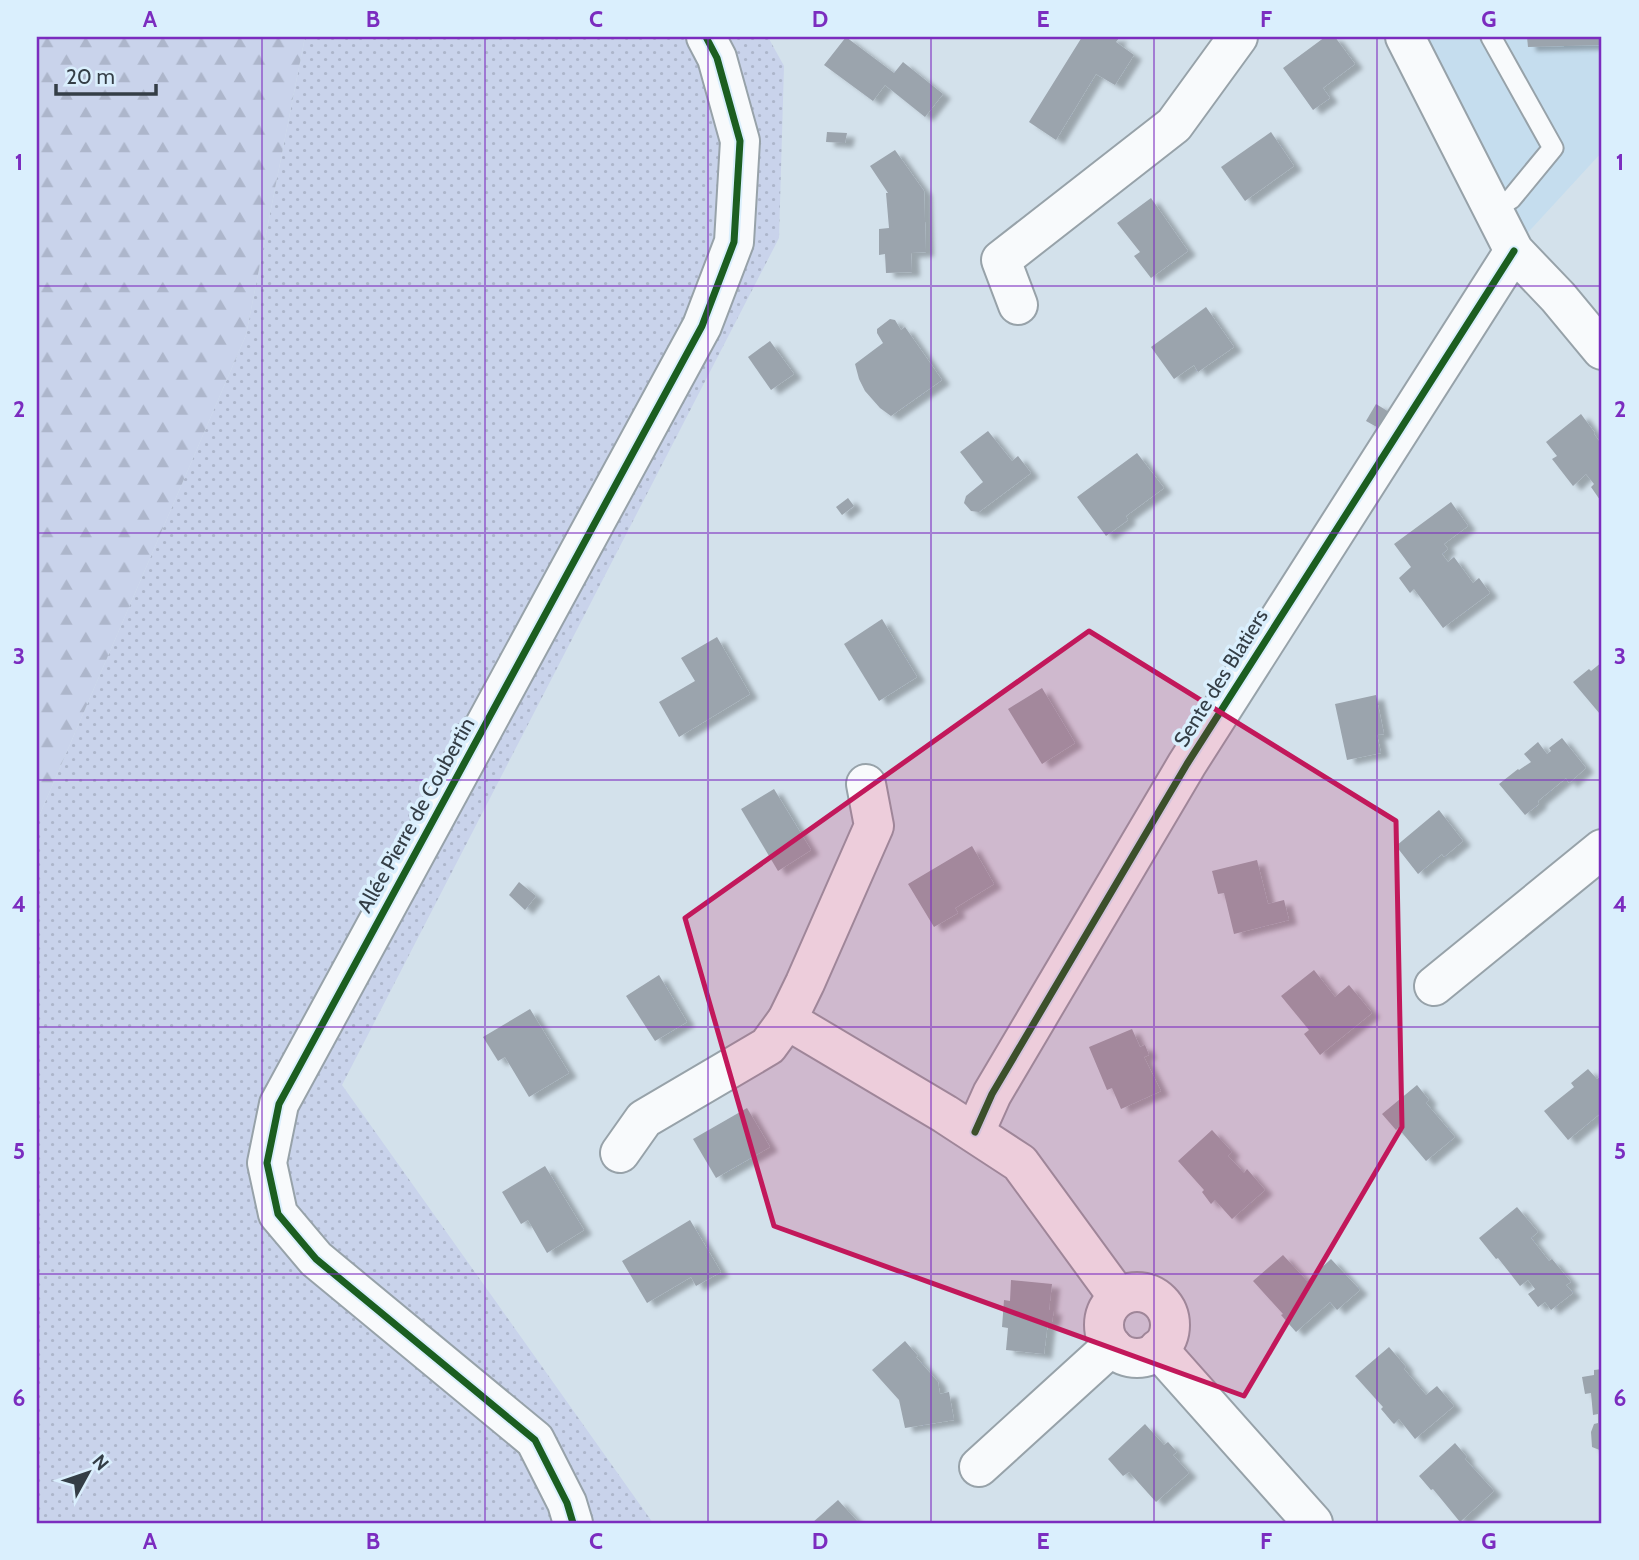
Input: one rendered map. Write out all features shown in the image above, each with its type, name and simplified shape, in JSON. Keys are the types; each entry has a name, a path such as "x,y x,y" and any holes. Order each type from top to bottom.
{"street":[{"name":"Allée Pierre de Coubertin","path":"573,1523 567,1503 535,1440 316,1259 278,1214 267,1163 279,1104 706,314 734,242 740,141 718,58 706,37"},
{"path":"1018,304 1001,260 1174,125 1238,37"},
{"path":"1405,37 1514,251 1558,297 1602,351"},
{"name":"Sente des Blatiers","path":"975,1132 992,1094 1187,764 1514,251"},
{"path":"620,1153 644,1119 768,1046 787,1020 874,826 866,784"},
{"path":"1434,986 1602,849"},
{"path":"787,1020 975,1132 1020,1163 1118,1297"},
{"path":"1127,1293 1147,1293 1156,1298 1168,1313 1168,1333 1158,1349 1147,1356 1122,1354 1106,1337 1105,1315 1118,1297 1127,1293"},
{"path":"979,1467 1112,1346"},
{"path":"1158,1349 1313,1523"}],"lane":[{"path":"1491,37 1553,148 1511,199 1493,210"}],"highlighted area":[{"path":"1089,631 1396,821 1402,1127 1244,1396 774,1226 685,918"}],"shaded area":[{"path":"1419,37 1602,37 1602,152 1520,241"}],"green space":[{"path":"37,37 305,37 246,335 37,821"},
{"path":"305,37 768,37 784,66 779,238 342,1085 653,1523 37,1523 37,821 246,335"}],"building":[{"path":"846,37 894,73 903,62 943,94 925,117 885,85 873,101 824,65"},
{"path":"1082,37 1120,37 1116,42 1134,55 1115,85 1096,74 1056,140 1029,122"},
{"path":"1325,37 1335,37 1355,64 1323,88 1330,98 1313,110 1283,68"},
{"path":"1527,37 1602,37 1602,45 1528,47"},
{"path":"827,132 847,133 845,143 826,142"},
{"path":"1271,132 1294,166 1245,201 1221,167"},
{"path":"895,150 924,191 926,252 911,253 912,272 886,273 885,254 879,255 879,229 889,228 888,193 870,166"},
{"path":"1151,198 1188,251 1151,278 1134,256 1140,252 1117,223"},
{"path":"1206,307 1234,347 1198,372 1194,365 1174,379 1151,347"},
{"path":"890,319 895,320 901,330 905,327 942,380 891,416 865,391 855,364 883,343 877,329"},
{"path":"770,341 794,374 771,390 748,357"},
{"path":"1376,404 1394,415 1384,431 1366,421"},
{"path":"1581,414 1602,445 1600,500 1591,487 1594,484 1586,474 1573,486 1552,459 1557,456 1546,442"},
{"path":"988,431 1012,461 1018,456 1031,473 979,512 971,511 964,503 966,496 983,482 960,452"},
{"path":"1137,453 1164,488 1126,516 1128,520 1106,536 1077,497"},
{"path":"848,498 854,506 842,515 836,507"},
{"path":"1451,502 1468,526 1444,544 1448,549 1442,554 1448,562 1454,557 1473,583 1479,578 1490,593 1443,628 1414,589 1410,593 1399,578 1411,567 1394,544"},
{"path":"882,619 917,677 879,701 844,644"},
{"path":"717,637 750,694 679,737 659,702 695,681 681,658"},
{"path":"1602,662 1602,712 1600,714 1573,682"},
{"path":"1042,688 1075,743 1042,764 1008,709"},
{"path":"1376,695 1384,734 1377,735 1381,753 1347,760 1335,704"},
{"path":"1562,738 1586,768 1569,783 1566,778 1525,815 1499,784 1531,762 1524,754 1538,742 1547,754 1551,751 1549,748"},
{"path":"774,789 811,850 778,871 741,809"},
{"path":"1439,810 1463,841 1418,874 1396,846"},
{"path":"972,846 994,884 955,908 958,913 934,927 908,884"},
{"path":"1257,860 1268,904 1284,900 1289,920 1234,934 1224,893 1218,894 1212,871"},
{"path":"519,882 536,896 525,910 509,895"},
{"path":"1314,970 1335,997 1349,985 1372,1013 1320,1055 1304,1034 1309,1030 1281,996"},
{"path":"659,975 687,1022 655,1041 626,996"},
{"path":"530,1009 569,1073 529,1097 505,1057 498,1061 483,1037"},
{"path":"1132,1029 1140,1047 1145,1045 1149,1055 1144,1057 1161,1091 1121,1109 1112,1088 1107,1090 1089,1047"},
{"path":"1588,1069 1597,1079 1602,1079 1602,1112 1568,1140 1544,1111 1574,1087 1571,1083"},
{"path":"1417,1085 1429,1100 1426,1103 1455,1137 1426,1161 1398,1128 1396,1130 1382,1114"},
{"path":"747,1108 770,1147 716,1178 693,1139"},
{"path":"1212,1130 1232,1152 1228,1156 1244,1173 1247,1169 1265,1190 1232,1219 1215,1200 1211,1204 1202,1192 1204,1190 1178,1161"},
{"path":"545,1166 584,1230 547,1253 528,1220 521,1224 502,1192"},
{"path":"1517,1207 1538,1232 1531,1238 1549,1261 1552,1259 1571,1282 1566,1285 1573,1293 1551,1310 1545,1302 1538,1307 1528,1294 1535,1289 1528,1280 1520,1286 1479,1238"},
{"path":"690,1220 721,1272 696,1286 691,1277 647,1303 622,1261"},
{"path":"1283,1255 1307,1281 1331,1259 1360,1290 1337,1310 1330,1302 1296,1332 1253,1281"},
{"path":"1011,1280 1052,1284 1049,1310 1054,1310 1052,1322 1048,1322 1044,1354 1006,1350 1008,1328 1002,1327 1004,1300 1010,1301"},
{"path":"905,1341 938,1382 940,1394 949,1392 954,1420 905,1428 899,1400 872,1370"},
{"path":"1389,1347 1426,1395 1437,1386 1454,1406 1415,1439 1399,1419 1394,1424 1392,1422 1381,1409 1383,1407 1355,1376"},
{"path":"1602,1369 1602,1451 1592,1447 1591,1432 1594,1424 1598,1423 1598,1414 1593,1415 1591,1393 1585,1394 1582,1377 1594,1375 1594,1370"},
{"path":"1145,1424 1164,1445 1168,1442 1177,1452 1173,1455 1189,1473 1156,1502 1129,1472 1123,1476 1108,1459"},
{"path":"1455,1443 1467,1457 1465,1459 1494,1491 1460,1522 1419,1476"},
{"path":"838,1500 859,1523 812,1523"}],"cycle path":[{"path":"573,1523 567,1503 535,1440 316,1259 278,1214 267,1163 279,1104 702,326 734,242 740,141 717,58 706,37"},
{"path":"975,1132 992,1094 1187,764 1514,251"}]}
